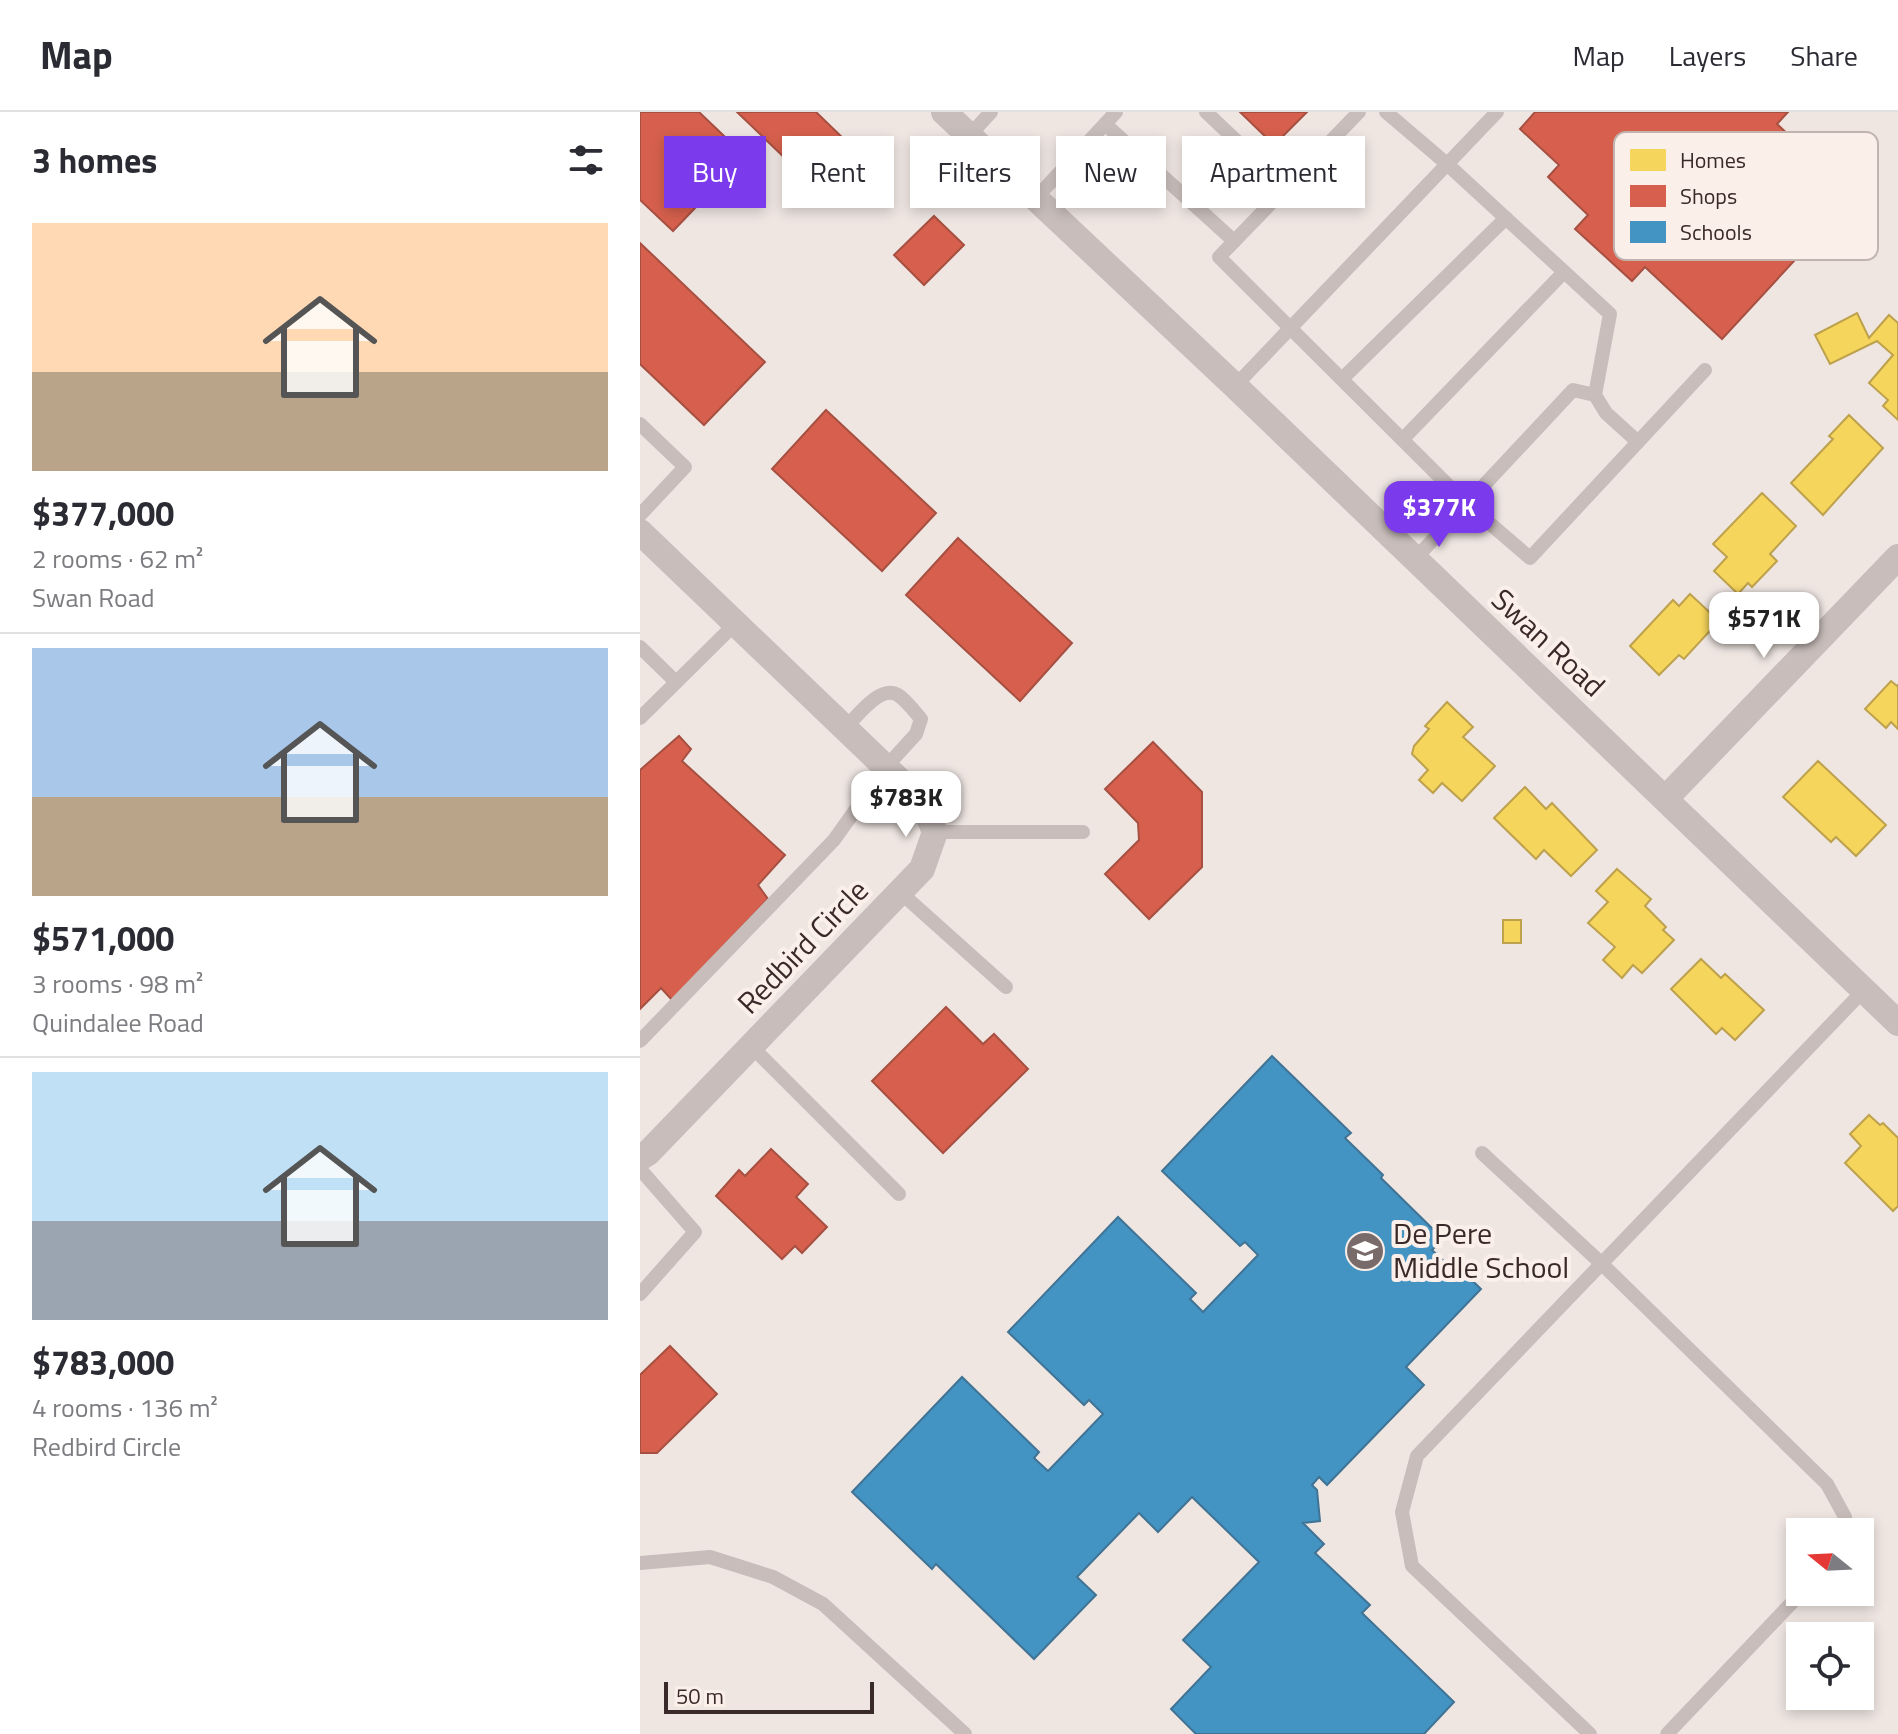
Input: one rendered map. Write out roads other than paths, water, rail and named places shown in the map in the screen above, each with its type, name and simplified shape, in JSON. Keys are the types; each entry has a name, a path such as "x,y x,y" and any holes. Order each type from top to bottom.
{"street":[{"name":"Swan Road","path":"944,112 969,136"},
{"name":"Swan Road","path":"1040,204 1235,386 1898,1023"},
{"path":"640,532 923,803 935,832"},
{"path":"1666,798 1898,557"},
{"name":"Redbird Circle","path":"640,1158 922,869 935,832"}],"lane":[{"path":"969,136 991,112"},
{"path":"1040,194 1116,112"},
{"path":"1206,112 1231,136"},
{"path":"1336,136 1359,112"},
{"path":"1386,112 1610,314 1595,395 1606,413 1638,442"},
{"path":"1235,386 1497,112"},
{"path":"1105,124 1234,241"},
{"path":"1266,208 1219,257 1467,504 1530,558 1705,370"},
{"path":"1343,378 1506,218"},
{"path":"1403,439 1564,272"},
{"path":"1414,560 1573,390 1595,395"},
{"path":"640,424 685,467 640,515"},
{"path":"640,718 735,624"},
{"path":"640,647 676,682"},
{"path":"640,1041 834,840 886,767 919,728 921,719 899,696 891,692 881,693 845,728"},
{"path":"935,832 1083,832"},
{"path":"900,892 1006,987"},
{"path":"1590,1734 1412,1566 1402,1512 1417,1456 1864,990"},
{"path":"751,1046 899,1194"},
{"path":"1482,1153 1602,1264 1827,1484 1845,1518"},
{"path":"640,1169 695,1232 640,1294"},
{"path":"640,1563 710,1557 786,1584 823,1604 965,1734"},
{"path":"1667,1734 1789,1606"}],"place":[{"name":"De Pere Middle School","path":"1365,1251"}]}
